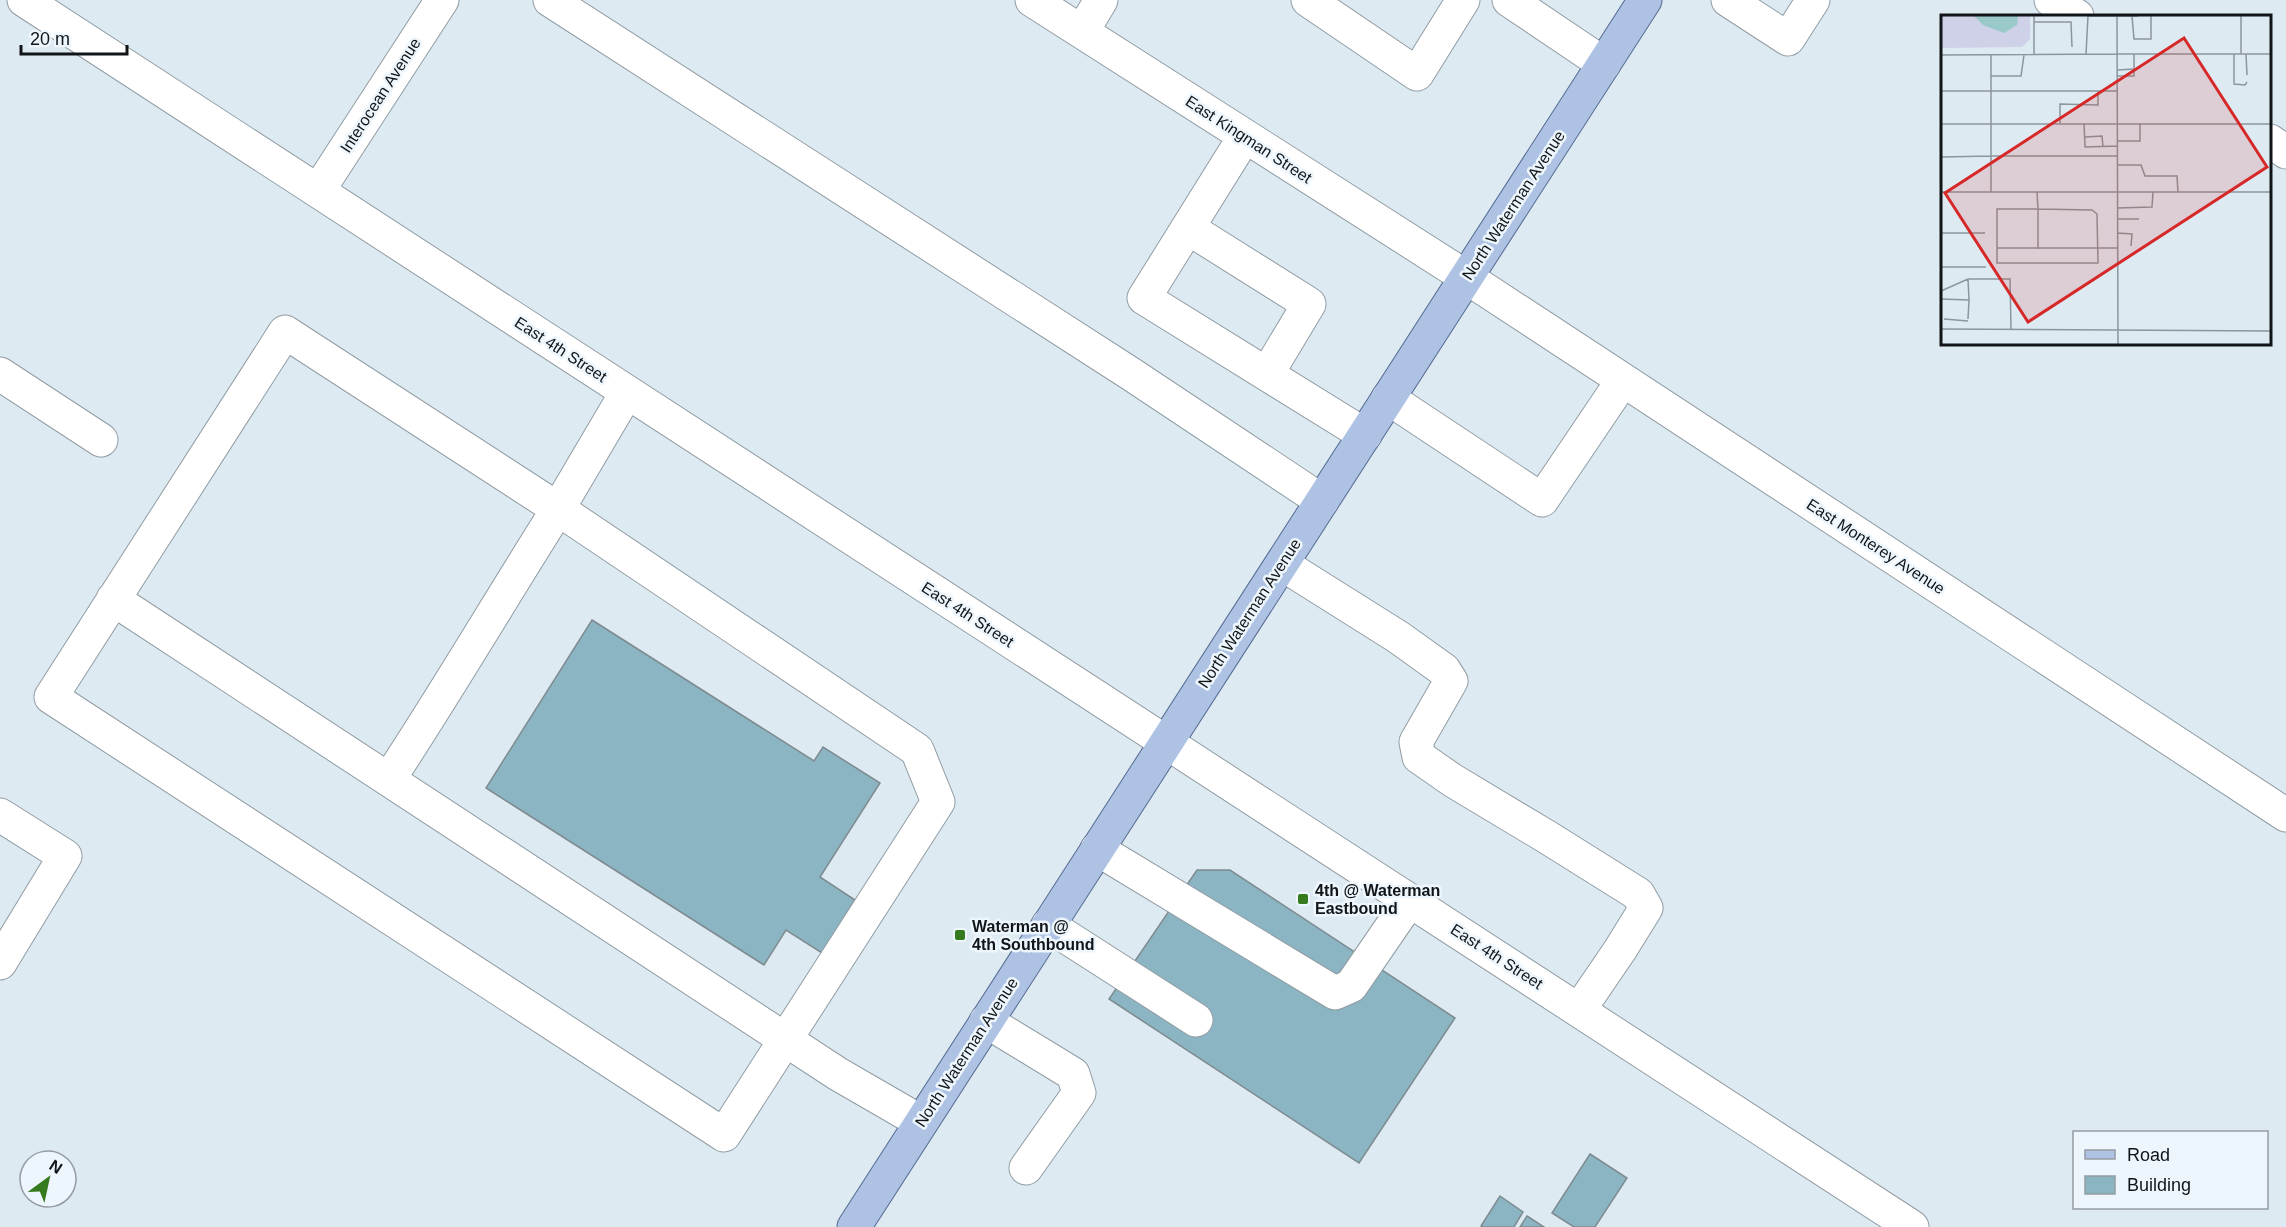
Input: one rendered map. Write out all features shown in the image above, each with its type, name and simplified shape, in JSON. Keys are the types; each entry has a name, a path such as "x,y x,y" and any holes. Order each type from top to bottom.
{"main road":[{"name":"North Waterman Avenue","path":"854,1227 1645,0"}],"street":[{"name":"East 4th Street","path":"24,0 1912,1227"},
{"name":"Interocean Avenue","path":"318,191 442,0"},
{"path":"550,0 1131,374 1322,501"},
{"name":"East Kingman Street","path":"1032,0 1466,278"},
{"path":"1082,32 1101,0"},
{"path":"1308,0 1417,74 1463,0"},
{"path":"1509,0 1604,64"},
{"path":"1728,0 1788,39 1813,0"},
{"path":"2051,0 2075,15"},
{"path":"1245,136 1144,298 1365,435"},
{"path":"2271,142 2286,152"},
{"path":"1188,228 1309,304 1267,374"},
{"name":"East Monterey Avenue","path":"1466,278 2286,815"},
{"path":"285,332 558,509 917,750 938,802 724,1135 51,697 285,332"},
{"path":"0,374 101,440"},
{"path":"1389,398 1542,500 1623,380"},
{"path":"389,780 444,696 627,392"},
{"path":"1282,564 1369,618 1444,670 1451,681 1416,742 1419,757 1452,780 1638,894 1646,908 1620,951 1579,1010"},
{"path":"113,599 838,1074 921,1122"},
{"path":"0,815 65,856 0,963"},
{"path":"1097,849 1335,993 1351,986 1410,900"},
{"path":"1048,925 1196,1020"},
{"path":"986,1021 1073,1074 1079,1093 1026,1168"}],"building":[{"path":"592,620 814,761 823,747 880,783 820,877 855,900 822,953 786,930 764,965 486,788"},
{"path":"1197,870 1230,870 1455,1018 1359,1163 1109,999"},
{"path":"1590,1154 1627,1178 1595,1227 1574,1227 1552,1213"},
{"path":"1500,1196 1523,1212 1514,1227 1481,1226"},
{"path":"1527,1216 1544,1227 1520,1227"}],"place":[{"name":"4th @ Waterman Eastbound","path":"1303,899"},
{"name":"Waterman @ 4th Southbound","path":"960,935"}]}
